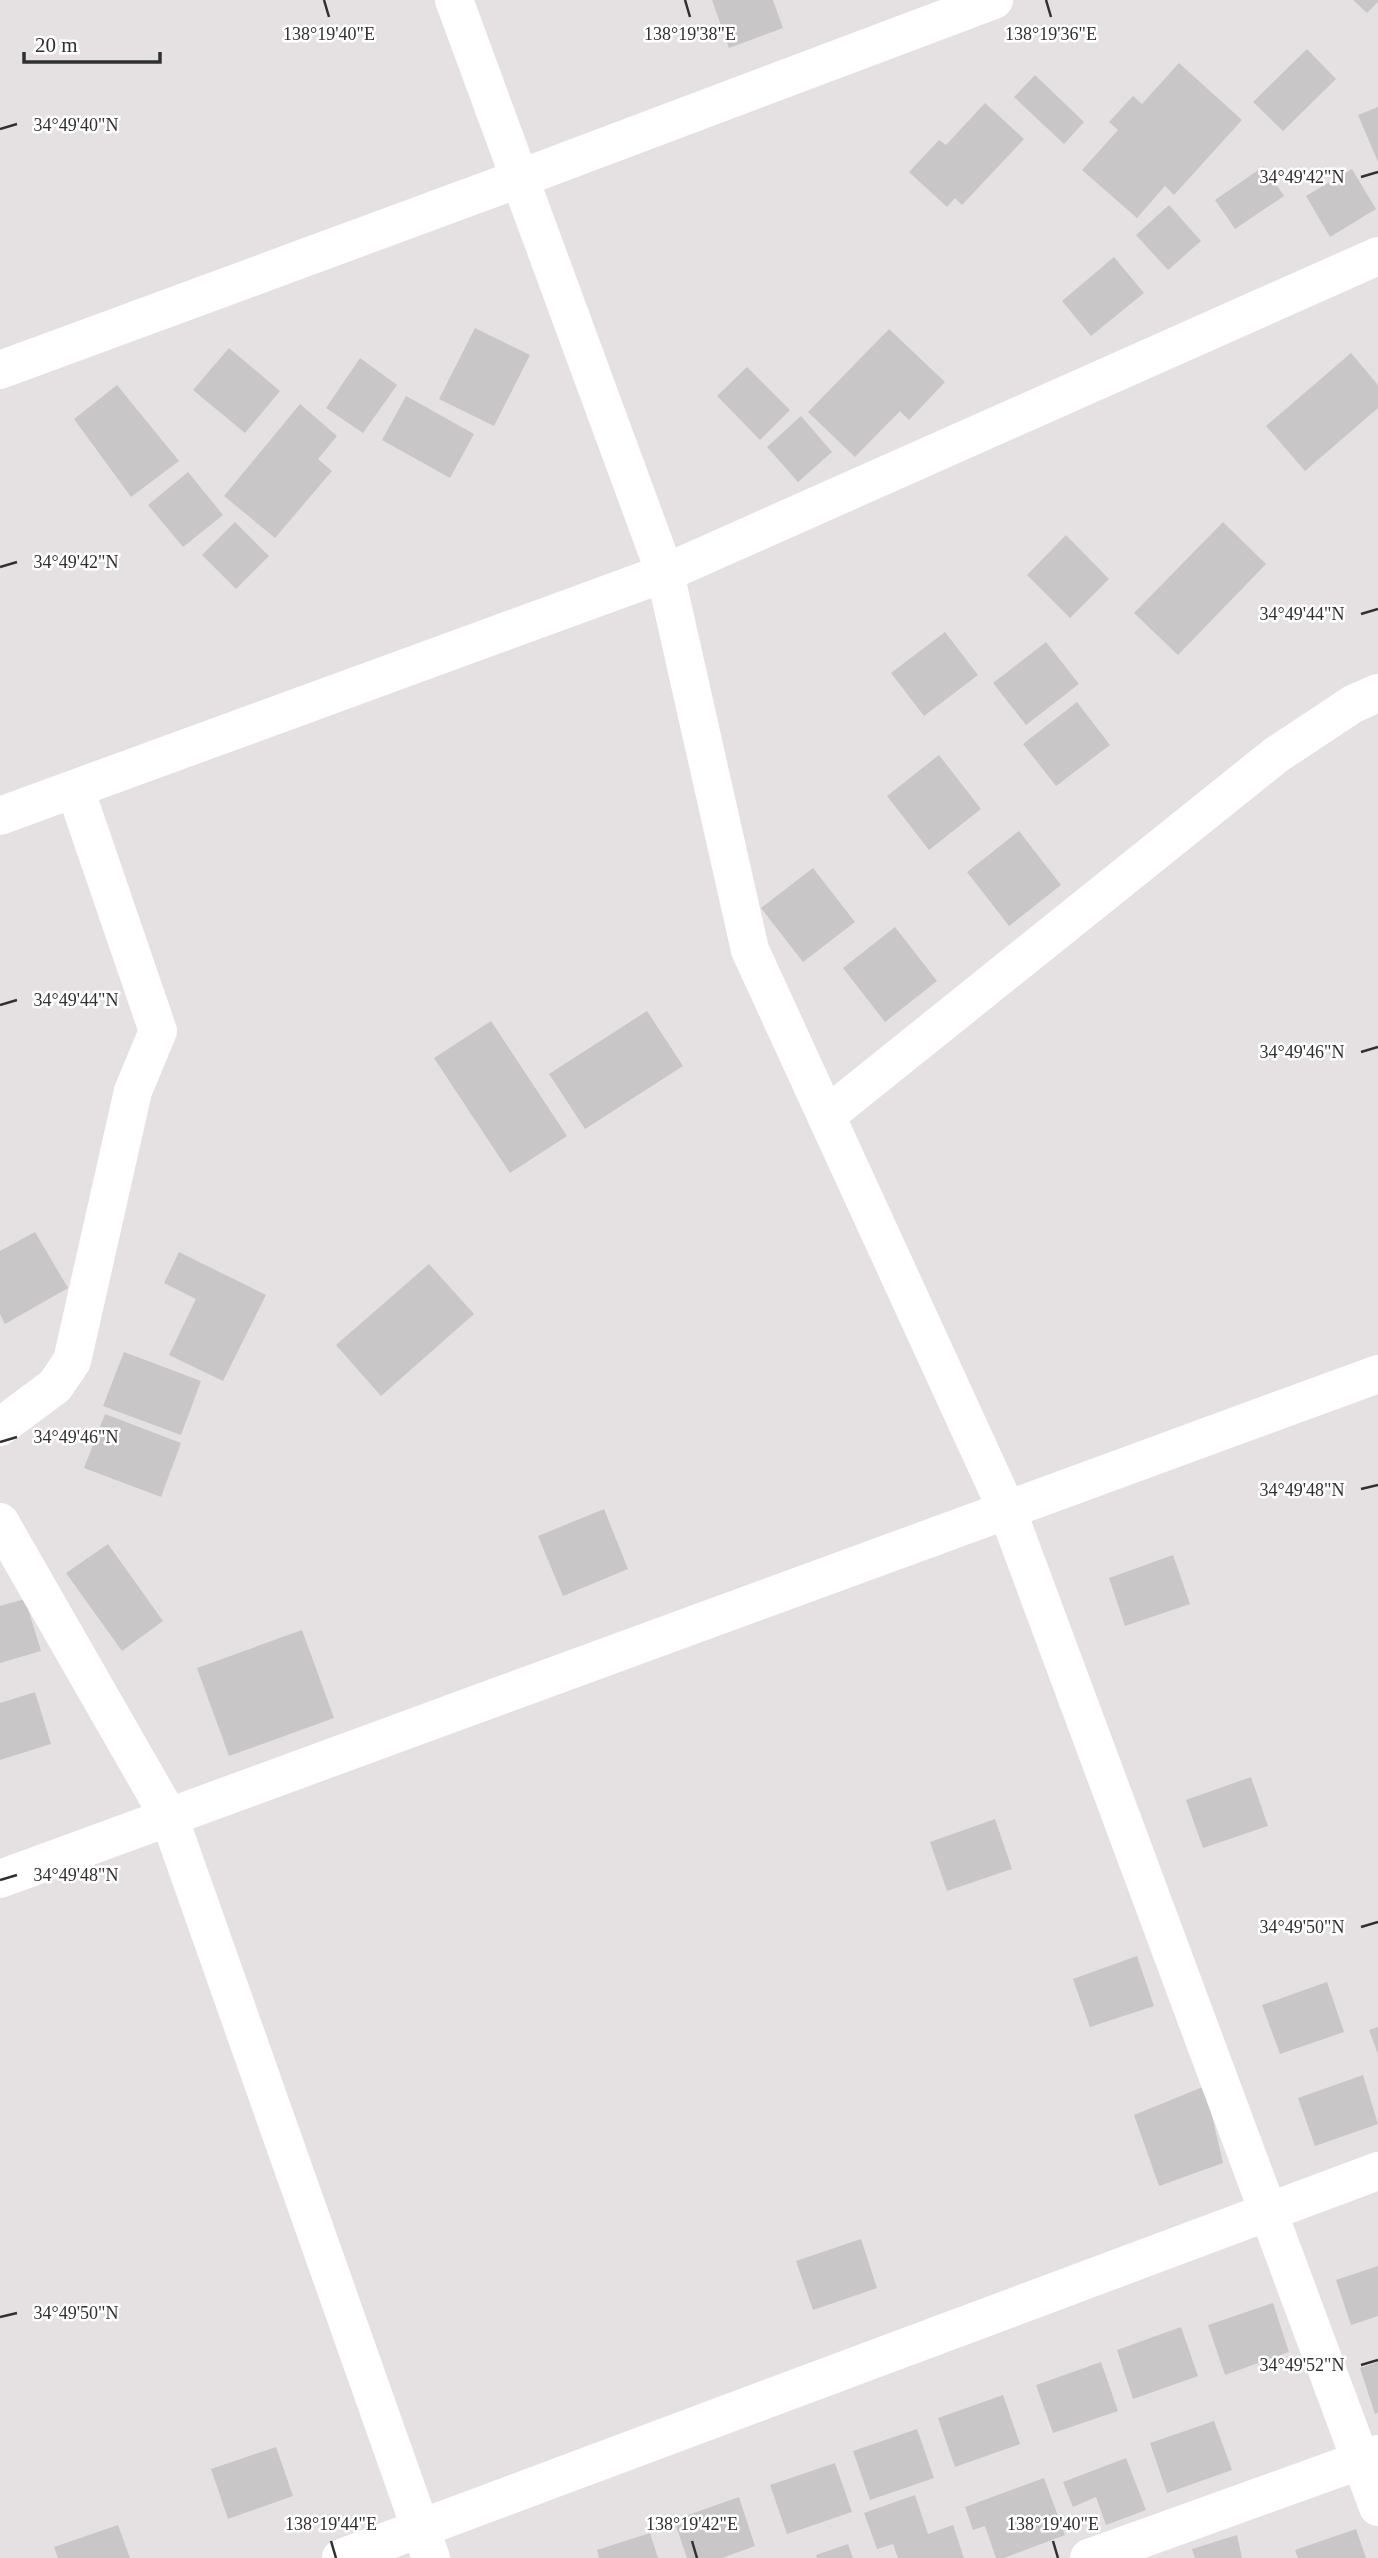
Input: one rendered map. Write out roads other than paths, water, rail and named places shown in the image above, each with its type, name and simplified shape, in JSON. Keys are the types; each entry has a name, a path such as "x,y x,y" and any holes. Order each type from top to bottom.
{"street":[{"path":"454,0 665,573 750,950 1007,1510 1269,2212 1369,2458 1378,2507"},
{"path":"0,370 995,0"},
{"path":"0,816 665,573 1378,256"},
{"path":"826,1116 1276,755 1353,704 1378,693"},
{"path":"0,1427 55,1386 72,1361 133,1091 158,1031 75,789"},
{"path":"0,1879 1378,1374"},
{"path":"0,1522 169,1817 426,2544"},
{"path":"341,2558 426,2544 1378,2171"},
{"path":"1089,2558 1369,2458"}]}
